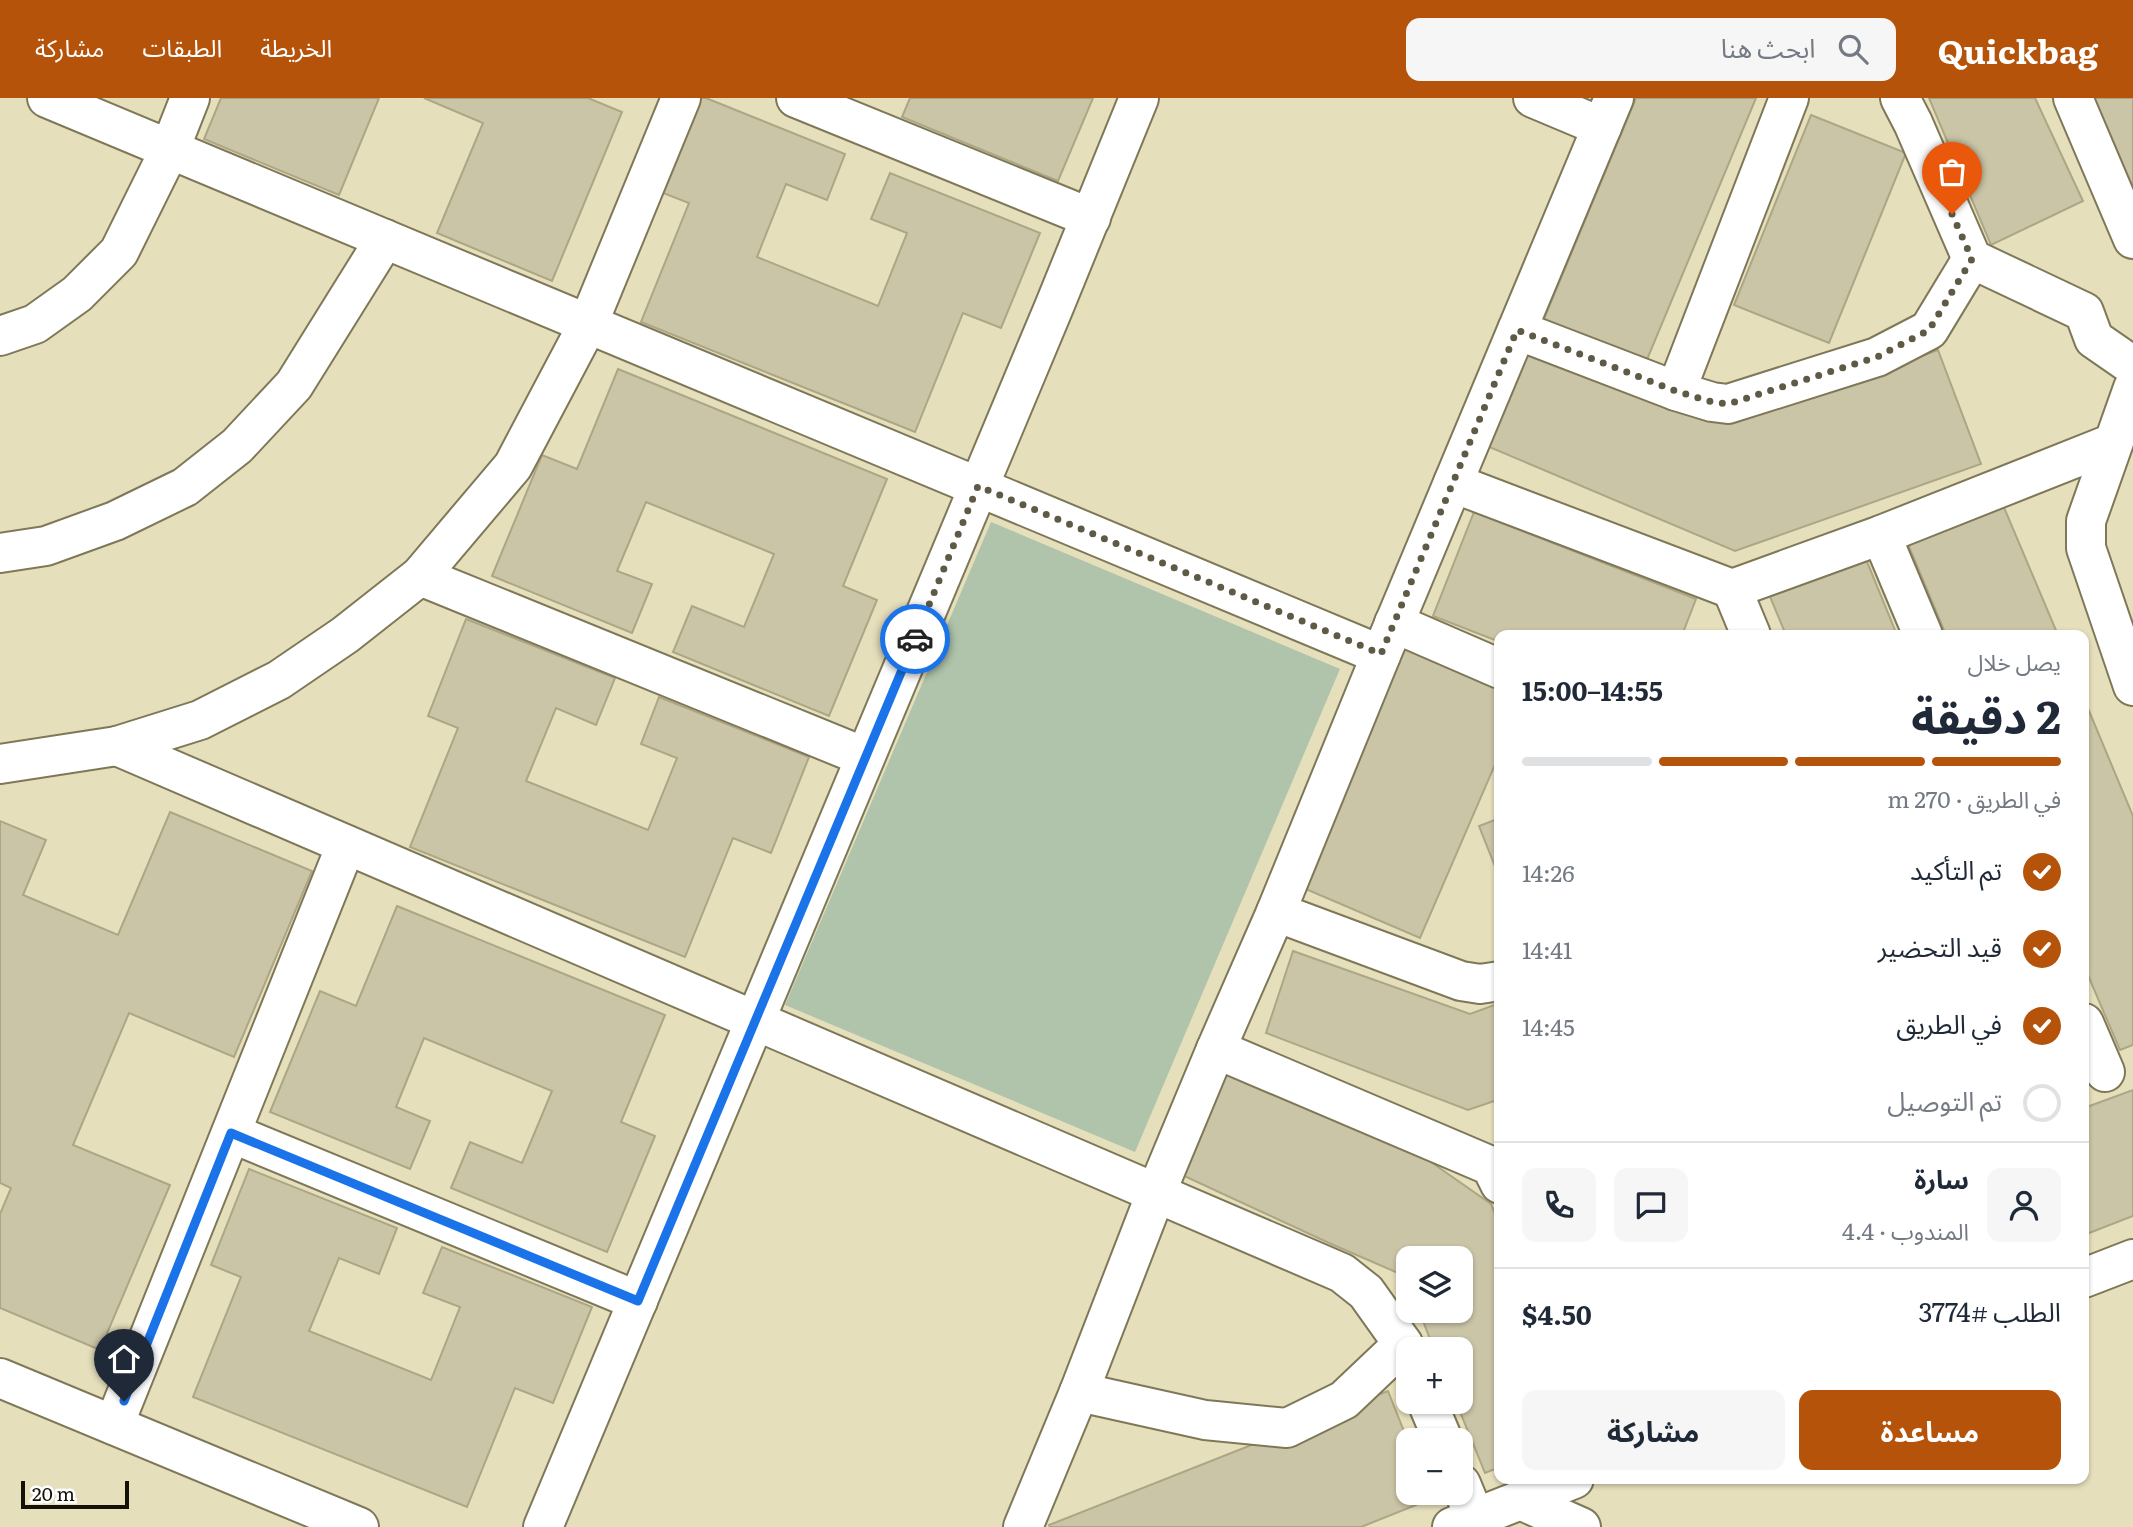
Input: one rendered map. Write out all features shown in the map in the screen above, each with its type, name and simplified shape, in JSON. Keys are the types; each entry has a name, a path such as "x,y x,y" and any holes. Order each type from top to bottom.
{"street":[{"path":"47,98 978,486 1388,639 1494,666"},
{"path":"0,336 36,324 77,294 119,252 170,149 190,98"},
{"path":"0,764 117,746 200,720 279,680 345,635 419,576 513,466 588,324 681,98"},
{"path":"796,98 1091,218"},
{"path":"543,1527 1139,98"},
{"path":"1023,1527 1156,1193 1276,912 1608,112 1533,98"},
{"path":"1676,391 1789,98"},
{"path":"1899,98 1913,123 1972,259 2084,312 2094,339 2133,366"},
{"path":"2073,98 2133,239"},
{"path":"0,553 47,546 115,521 185,487 237,446 294,385 385,239"},
{"path":"1517,330 1676,391 1728,404 1877,357 1929,330 1972,259"},
{"path":"2133,388 2087,521 2087,548 2133,686"},
{"path":"1453,483 1732,589 1881,535 2113,443"},
{"path":"1881,535 1921,630"},
{"path":"419,576 865,757"},
{"path":"1732,589 1749,630"},
{"path":"117,746 1342,1273 1366,1292 1397,1337"},
{"path":"114,1425 346,845"},
{"path":"1276,912 1461,981 1480,984 1494,982"},
{"path":"2089,1033 2107,1071"},
{"path":"1216,1049 1494,1170"},
{"path":"231,1133 638,1301"},
{"path":"2089,1276 2133,1259"},
{"path":"1079,1392 1205,1420 1287,1428 1344,1400 1396,1359"},
{"path":"0,1378 359,1527"},
{"path":"1463,1510 1520,1500 1561,1484"},
{"path":"1520,1500 1581,1527"}],"green space":[{"path":"991,522 1340,669 1135,1152 785,1005"}],"building":[{"path":"221,98 379,98 339,195 204,139"},
{"path":"424,98 588,98 622,112 552,281 437,233 483,123"},
{"path":"696,98 706,98 845,154 827,200 786,184 757,257 878,306 907,233 871,219 890,173 1040,233 1001,328 963,313 915,432 641,322 689,203 658,191"},
{"path":"910,98 1093,98 1058,181 902,117"},
{"path":"1636,98 1756,98 1646,362 1544,319"},
{"path":"1929,98 2035,98 2083,201 1991,245"},
{"path":"2090,98 2133,98 2133,189 2127,191"},
{"path":"1811,115 1906,153 1829,343 1734,305"},
{"path":"1527,348 1729,424 1938,350 1981,464 1735,551 1487,446"},
{"path":"618,369 887,479 843,586 877,600 829,716 673,652 692,606 744,627 774,554 646,502 617,571 652,584 632,633 492,576 542,455 577,469"},
{"path":"2000,498 2056,630 1944,630 1905,537"},
{"path":"1474,512 1696,599 1684,630 1494,630 1494,640 1433,616"},
{"path":"1861,547 1895,630 1784,630 1766,587"},
{"path":"466,619 615,678 596,725 556,708 526,781 648,830 677,758 641,744 659,697 809,757 771,853 733,838 685,957 410,847 458,728 428,716"},
{"path":"1404,648 1494,686 1494,767 1420,938 1301,887"},
{"path":"2089,711 2133,816 2133,1045 2120,1050 2089,978"},
{"path":"170,812 312,871 234,1057 129,1013 73,1145 170,1185 100,1350 0,1308 0,1214 11,1188 0,1183 0,821 46,840 23,895 118,935"},
{"path":"1494,820 1494,864 1479,826"},
{"path":"397,906 665,1015 621,1122 655,1136 607,1252 451,1188 470,1142 522,1163 552,1091 424,1038 396,1107 430,1121 410,1169 270,1112 320,991 356,1006"},
{"path":"1293,951 1470,1014 1494,1005 1494,1101 1468,1110 1266,1033"},
{"path":"1224,1067 1421,1155 1491,1204 1494,1211 1494,1469 1485,1473 1473,1444 1473,1428 1467,1428 1461,1414 1473,1414 1473,1337 1429,1337 1424,1323 1473,1323 1473,1246 1396,1246 1396,1272 1182,1175"},
{"path":"2133,1090 2133,1216 2089,1233 2089,1106"},
{"path":"249,1169 397,1228 379,1274 339,1258 309,1331 431,1380 460,1307 423,1293 442,1247 592,1307 553,1403 515,1388 467,1507 193,1397 241,1277 211,1265"},
{"path":"1388,1391 1403,1428 1396,1428 1396,1505 1416,1505 1361,1527 1049,1525"}],"way so far":[{"path":"915,639 978,486 1381,654 1517,330 1676,391 1728,404 1877,357 1929,330 1972,259 1952,214"}],"route":[{"path":"124,1401 231,1133 638,1301 915,639"}]}
